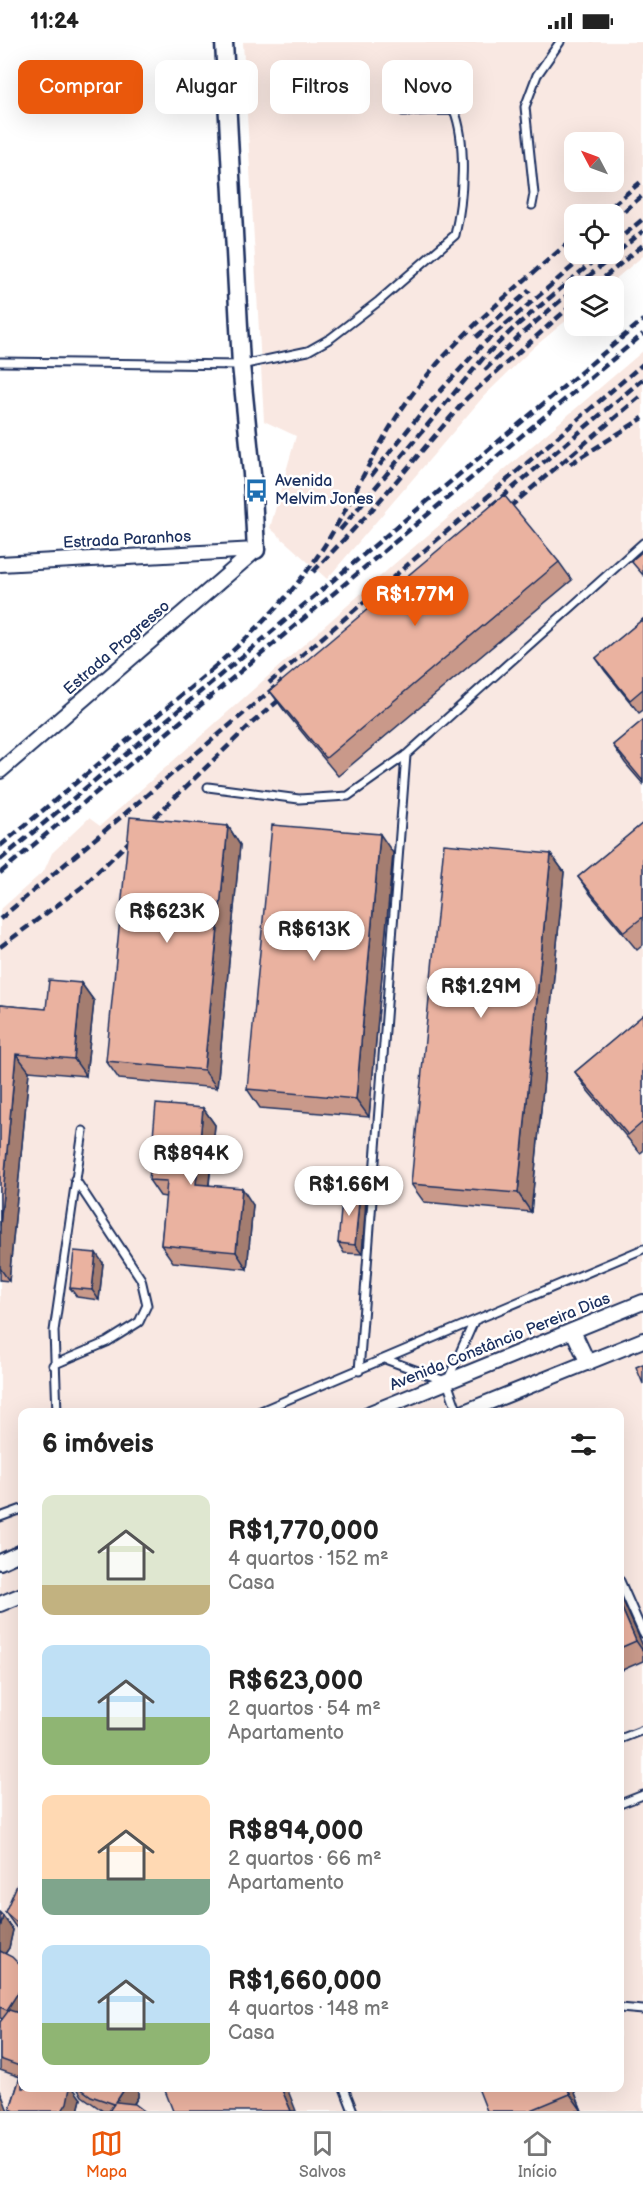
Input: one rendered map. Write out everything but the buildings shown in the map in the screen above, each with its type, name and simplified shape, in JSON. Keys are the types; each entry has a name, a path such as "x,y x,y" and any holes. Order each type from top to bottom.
{"street":[{"path":"224,42 241,365 252,474 256,550"},
{"name":"Estrada Paranhos","path":"0,564 256,550"},
{"name":"Estrada Progresso","path":"0,771 256,550"},
{"name":"Avenida Constâncio Pereira Dias","path":"382,1408 643,1302"},
{"path":"573,1331 588,1363"},
{"path":"473,1408 643,1340"},
{"path":"0,1562 18,1554"},
{"path":"0,1604 18,1597"}],"lane":[{"path":"532,205 534,194 525,107 537,75 560,42"},
{"path":"0,362 241,365 308,351 331,338 455,235 461,211 460,125 456,114"},
{"path":"208,787 299,799 348,796 406,755 643,543"},
{"path":"359,1371 406,755"},
{"path":"57,1408 53,1365 54,1331 83,1131"},
{"path":"53,1365 115,1337 139,1322 147,1305 141,1279 75,1179"},
{"path":"268,1408 643,1249"},
{"path":"458,1408 447,1382 474,1321"},
{"path":"385,1359 447,1382"},
{"path":"0,1517 18,1510"},
{"path":"624,1590 643,1633"},
{"path":"624,1737 643,1730"},
{"path":"624,1803 643,1796"},
{"path":"624,2008 643,2010"},
{"path":"346,2092 353,2111"}],"shaded area":[{"path":"243,42 643,42 643,256 619,276 564,276 564,322 533,348 484,396 327,579 270,528 296,436 264,421 247,114 258,114 258,60 244,60"},
{"path":"643,351 643,2111 0,2111 0,910 44,871 52,853 89,818 100,826 393,565"}],"railway":[{"path":"614,204 643,180"},
{"path":"624,211 643,195"},
{"path":"624,235 643,219"},
{"path":"589,276 643,231"},
{"path":"606,276 643,245"},
{"path":"212,669 244,641 301,579 325,545 389,429 431,370 490,311 564,247"},
{"path":"371,476 426,407 483,344 575,264"},
{"path":"340,530 485,356 515,327 590,264"},
{"path":"476,337 530,290"},
{"path":"485,370 518,337 564,298"},
{"path":"313,572 370,512 467,398 564,312"},
{"path":"0,860 643,320"},
{"path":"0,873 643,334"},
{"path":"269,683 643,364"},
{"path":"491,506 643,379"},
{"path":"499,516 643,394"},
{"path":"570,464 643,418"},
{"path":"0,846 219,664"},
{"path":"0,919 282,681"},
{"path":"0,947 82,887 252,723 290,691"}],"place":[{"name":"Avenida Melvim Jones","path":"257,490"}]}
